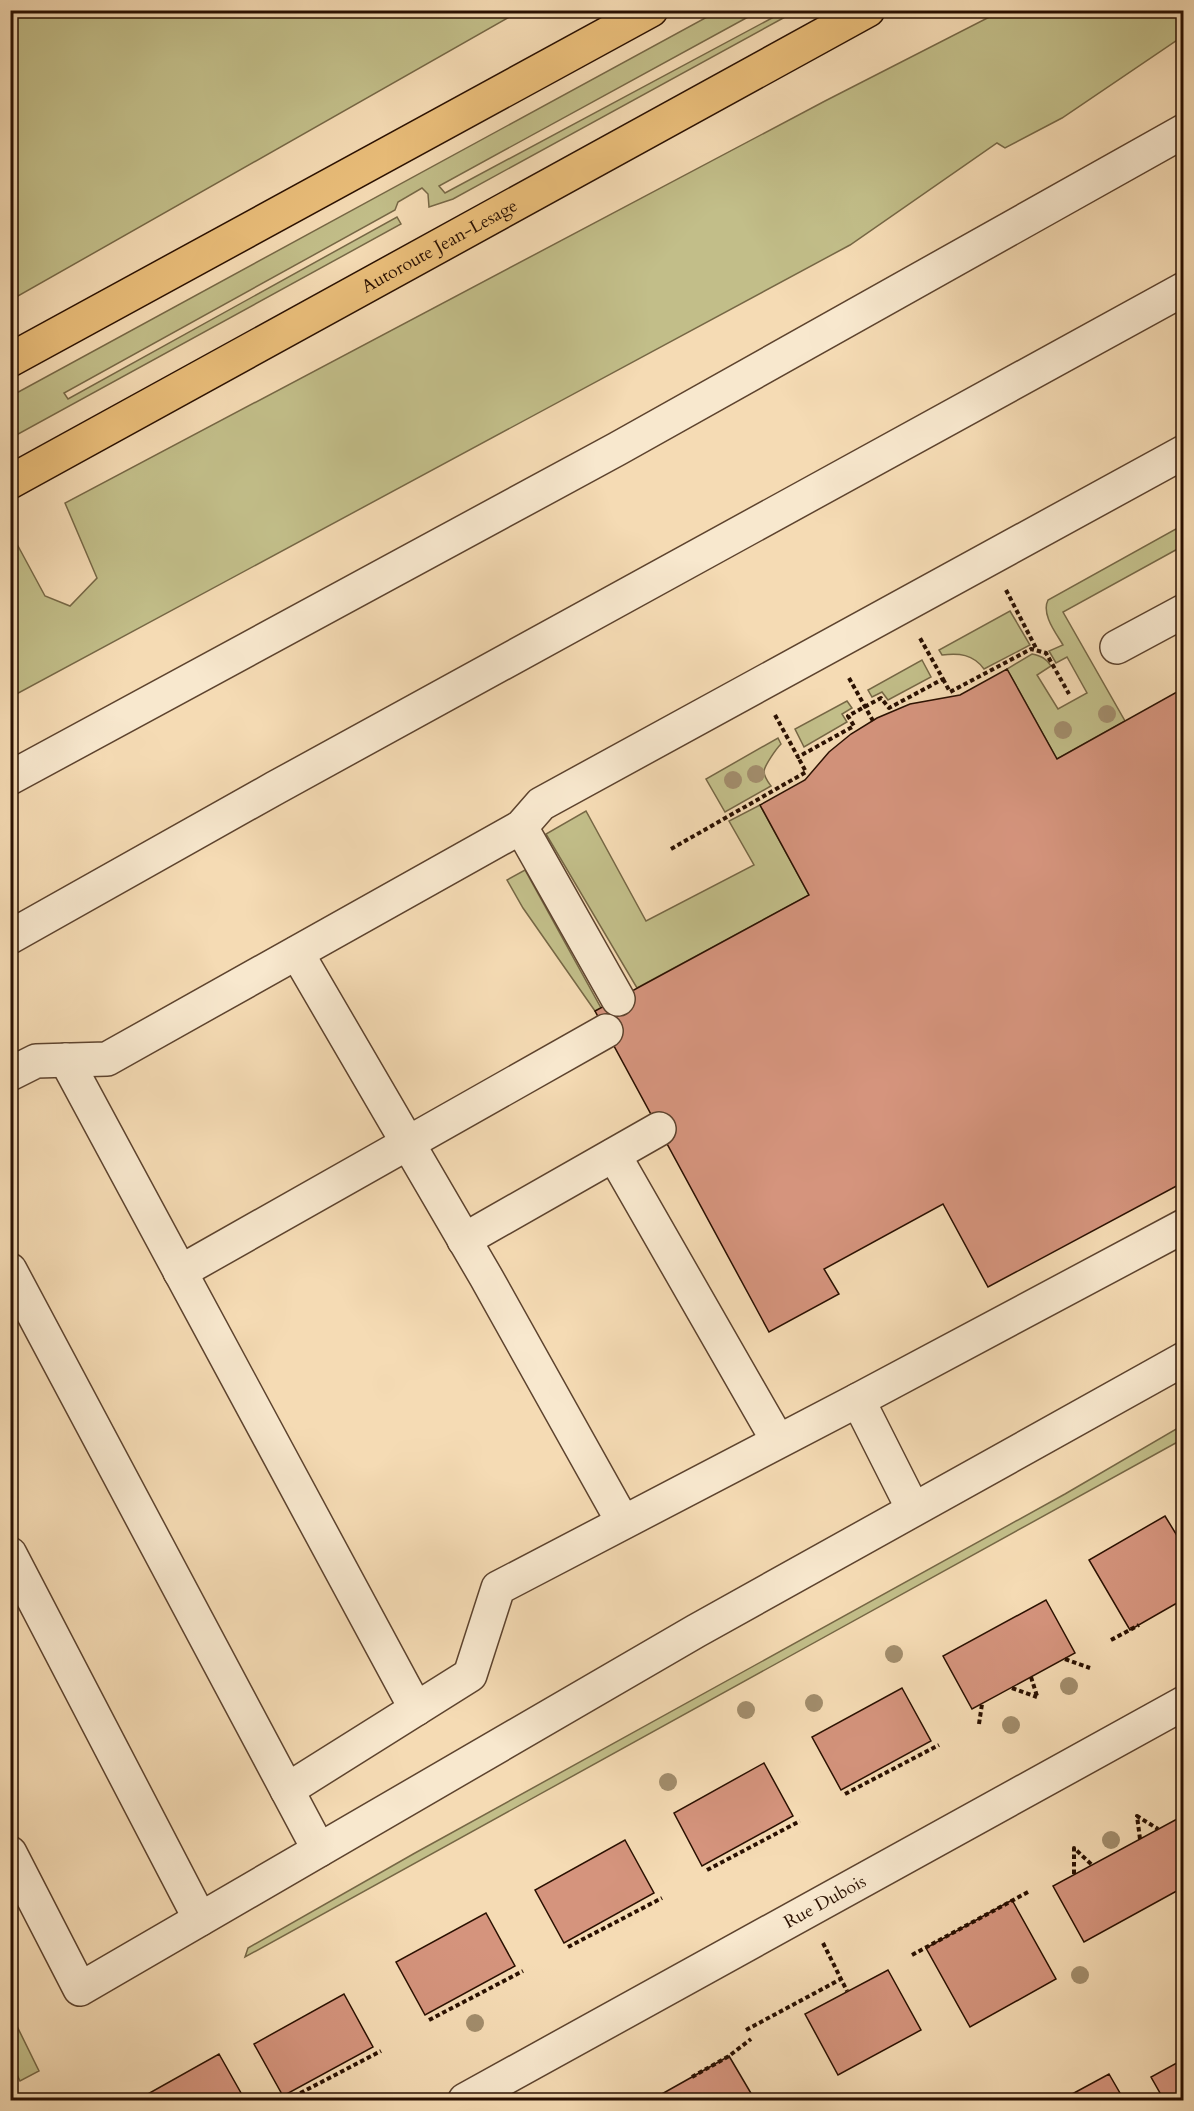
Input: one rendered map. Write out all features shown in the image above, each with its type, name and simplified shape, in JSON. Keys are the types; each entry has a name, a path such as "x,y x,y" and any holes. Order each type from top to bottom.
{"highway":[{"path":"10,360 651,10"},
{"name":"Autoroute Jean-Lesage","path":"10,482 868,10"}],"street":[{"path":"10,778 617,449 1184,131"},
{"path":"10,937 306,771 1184,288"},
{"path":"10,1074 36,1061 106,1059 520,827 541,804 1184,452"},
{"path":"1116,647 1184,611"},
{"path":"520,827 618,999"},
{"path":"297,953 464,1240 623,1522"},
{"path":"180,1272 606,1031"},
{"path":"66,1060 416,1709"},
{"path":"464,1240 659,1129"},
{"path":"614,1155 777,1441"},
{"path":"287,1790 470,1675 498,1588 1184,1226"},
{"path":"10,1270 319,1850"},
{"path":"10,1853 80,1989 696,1630 1184,1359"},
{"path":"858,1400 913,1509"},
{"path":"10,1554 200,1919"},
{"name":"Rue Dubois","path":"465,2100 1184,1703"}],"path":[{"path":"1015,608 1038,651"},
{"path":"930,655 950,692 1031,649 1046,653 1069,694"},
{"path":"798,757 854,726 848,716 882,698 889,708 943,679"},
{"path":"858,695 873,720"},
{"path":"671,849 806,772 786,735"},
{"path":"1111,1640 1138,1625"},
{"path":"1065,1659 1090,1668"},
{"path":"1012,1688 1037,1697 1031,1677"},
{"path":"979,1724 982,1704"},
{"path":"845,1794 939,1745"},
{"path":"886,1766 888,1771"},
{"path":"1140,1839 1137,1816 1158,1829"},
{"path":"707,1870 800,1821"},
{"path":"747,1841 750,1847"},
{"path":"1074,1874 1074,1848 1092,1865"},
{"path":"912,1955 1028,1892"},
{"path":"568,1947 662,1898"},
{"path":"807,1911 847,1991"},
{"path":"609,1919 611,1924"},
{"path":"429,2020 523,1971"},
{"path":"746,2030 841,1979"},
{"path":"469,1991 472,1997"},
{"path":"692,2077 729,2056 751,2039"},
{"path":"287,2100 381,2051"},
{"path":"327,2072 330,2078"}],"shaded area":[{"path":"11,10 520,10 520,11 11,300"},
{"path":"1003,10 1183,11 1183,36 1062,118 1005,148 997,143 850,245 11,697 11,533 45,596 70,606 97,578 65,503 825,101"},
{"path":"718,11 759,11 439,186 445,193 785,11 796,11 453,199 429,207 428,194 422,188 398,202 395,210 64,393 68,399 397,217 401,224 11,438 11,396"},
{"path":"1183,525 1183,546 1063,612 1125,721 1057,759 1007,669 1032,654 1045,659 1051,666 1037,675 1058,709 1087,693 1067,657 1056,663 1049,651 1063,645 1046,611 1048,600"},
{"path":"1010,611 1030,645 984,669 970,657 954,654 942,655 939,650"},
{"path":"922,660 931,677 888,700 882,692 872,697 868,690"},
{"path":"847,701 852,708 842,714 847,722 804,747 795,729"},
{"path":"778,738 781,744 764,771 771,786 725,812 706,779"},
{"path":"760,805 809,895 637,988 546,834 586,811 646,921 754,865 729,821"},
{"path":"525,870 601,1008 595,1011 523,908 507,880"},
{"path":"1183,1425 1183,1439 245,1957 248,1948 415,1853 1065,1494"},
{"path":"11,2014 39,2071 20,2081 11,2062"}],"building":[{"path":"1007,669 1057,759 1184,688 1184,1182 988,1287 943,1204 824,1269 839,1294 769,1332 595,1011 809,895 760,805 805,780 829,752 851,734 877,718 910,704 960,695"},
{"path":"1165,1516 1184,1547 1184,1599 1130,1630 1089,1560"},
{"path":"1046,1600 1075,1653 972,1709 943,1656"},
{"path":"902,1688 931,1741 841,1790 812,1737"},
{"path":"764,1763 793,1816 702,1866 674,1813"},
{"path":"1177,1819 1184,1832 1184,1887 1084,1942 1053,1886"},
{"path":"625,1840 654,1893 564,1943 535,1890"},
{"path":"1012,1900 1056,1979 970,2027 926,1948"},
{"path":"486,1913 515,1966 425,2015 396,1962"},
{"path":"888,1970 921,2030 838,2075 805,2014"},
{"path":"344,1994 373,2047 283,2096 254,2044"},
{"path":"219,2054 245,2100 137,2100"},
{"path":"729,2056 755,2100 651,2100 692,2077"},
{"path":"1184,2059 1184,2100 1164,2100 1151,2077"},
{"path":"1109,2074 1124,2100 1061,2100"}]}
